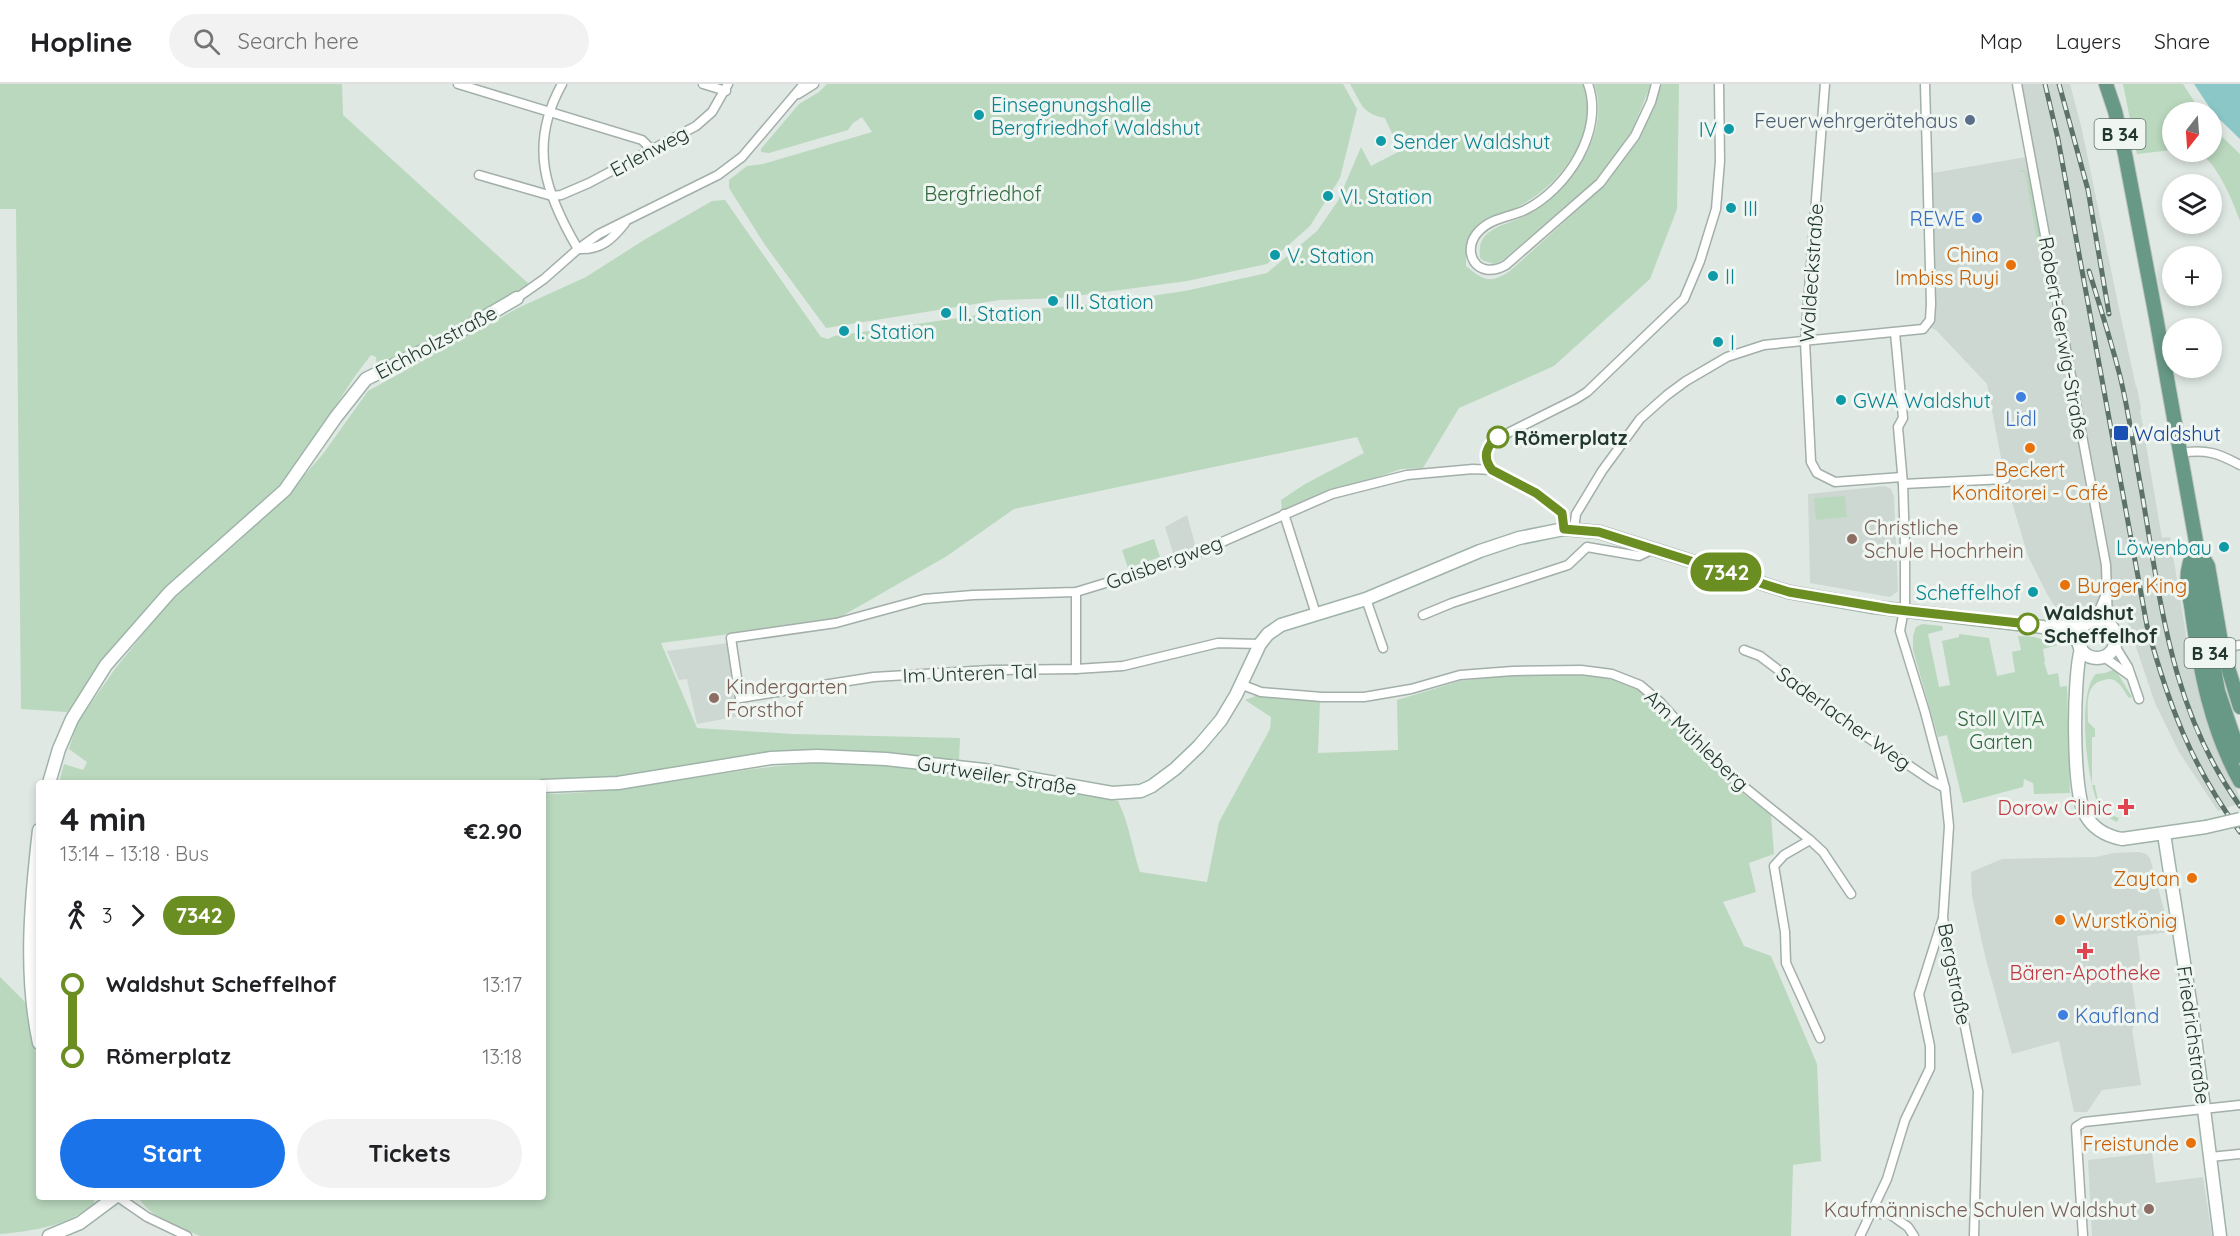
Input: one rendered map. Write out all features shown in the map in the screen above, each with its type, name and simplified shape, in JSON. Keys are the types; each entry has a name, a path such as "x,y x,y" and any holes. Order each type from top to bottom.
{"main road":[{"name":"B 34","path":"2106,84 2125,154 2181,453 2197,547 2200,590 2218,691 2240,756"},
{"name":"Eichholzstraße","path":"50,780 59,749 72,719 106,665 170,592 285,490 336,417 366,379 447,339 517,298"},
{"name":"Gurtweiler Straße","path":"546,786 618,783 771,758 817,756 886,759 984,770 1095,790 1132,793 1152,786 1175,769 1199,746 1229,708 1260,644 1268,634 1281,625 1366,599 1480,551 1519,538 1569,529 1599,532 1789,592 1903,611 2043,627 2056,625 2082,627"},
{"path":"2197,547 2208,566 2222,648 2240,707"},
{"path":"2197,547 2189,563 2187,578 2206,688 2216,728 2228,760 2240,781"},
{"path":"2077,684 2098,657 2115,646 2116,633 2108,623 2095,620 2082,627 2075,695 2078,786 2084,813 2098,830 2111,837 2132,839 2240,819"},
{"name":"Gurtweiler Straße","path":"2043,627 2080,645 2098,657"},
{"name":"Friedrichstraße","path":"2164,834 2192,1014 2220,1236"},
{"path":"36,862 30,926 31,973 36,1017"},
{"path":"49,1236 80,1223 113,1200"}],"street":[{"path":"458,84 642,140 651,149"},
{"path":"562,84 549,112 544,144 544,175 563,223 578,249 593,249 606,242 628,219 718,175 742,158 804,84"},
{"path":"703,84 727,87"},
{"path":"792,98 814,84"},
{"path":"1588,84 1593,98 1592,117 1588,137 1580,156 1543,199 1524,210 1494,221 1478,231 1471,251 1475,263 1481,268 1488,271 1506,265 1600,183 1635,136 1651,102 1656,84"},
{"path":"1492,470 1487,464 1486,454 1494,440 1587,392 1684,298 1700,261 1716,209 1720,161 1719,84"},
{"name":"Waldeckstraße","path":"1825,84 1805,342 1811,462 1817,473 1835,482 1903,481"},
{"path":"1569,529 1602,471 1640,419 1667,394 1727,357 1764,345 1895,333 1923,329 1927,326 1930,320 1931,304 1925,84"},
{"name":"Robert-Gerwig-Straße","path":"2017,84 2106,565 2108,623"},
{"name":"Erlenweg","path":"552,196 561,195 589,183 696,126 712,112 727,87"},
{"path":"479,175 552,196"},
{"name":"Eichholzstraße","path":"517,298 544,279 578,249"},
{"name":"Bergstraße","path":"1895,333 1903,418 1898,427 1903,481 1905,547 1903,611 1900,631 1945,788 1949,826 1943,918 1978,1091 1974,1236"},
{"path":"2181,453 2200,450 2220,454 2240,465"},
{"name":"Gaisbergweg","path":"731,638 836,623 924,599 1076,592 1181,560 1332,494 1407,475 1473,469 1492,470 1536,493 1562,513 1569,529"},
{"path":"1903,481 2005,479"},
{"path":"1284,514 1316,614"},
{"name":"Gurtweiler Straße","path":"1423,615 1452,603 1568,565 1587,547 1639,556 1654,549"},
{"path":"1076,592 1076,669"},
{"name":"Robert-Gerwig-Straße","path":"2095,620 2107,593"},
{"path":"1366,599 1383,648"},
{"name":"Im Unteren Tal","path":"731,638 741,698 874,677 990,670 1123,666 1218,643 1260,644"},
{"path":"2222,648 2240,645"},
{"path":"2115,646 2128,667 2139,699"},
{"name":"Saderlacher Weg","path":"1744,650 1760,656 1864,735 1945,788"},
{"path":"2098,657 2129,675"},
{"name":"Am Mühleberg","path":"1240,684 1261,692 1322,698 1364,697 1411,689 1460,675 1513,670 1581,670 1612,674 1640,685 1660,702 1706,753 1732,777 1810,840 1822,852 1851,894"},
{"path":"1810,840 1784,855 1774,866 1785,932 1786,963 1820,1038"},
{"path":"1860,1236 1887,1179 1905,1120 1930,1068 1930,1046 1919,994 1943,918"},
{"path":"2083,1236 2076,1127 2085,1122 2240,1105"},
{"path":"2210,1157 2240,1154"},
{"path":"122,1200 147,1217 187,1236"},
{"path":"1881,1214 1887,1212 1908,1227 1914,1236"}],"shaded area":[{"path":"2012,84 2070,84 2137,387 2162,538 2170,537 2188,647 2207,718 2240,798 2240,803 2218,811 2179,752 2155,703 2123,609 2094,606 2080,618 2065,622 2047,594 2028,556 2005,479 1987,384 1936,330 1927,326 1935,291 1933,173 2026,157"},
{"name":"Christliche Schule Hochrhein","path":"1885,486 1891,489 1894,496 1898,591 1890,597 1810,583 1808,494"},
{"path":"1187,515 1195,544 1188,555 1175,559 1165,527"},
{"name":"Kindergarten Forsthof","path":"728,643 739,716 697,724 687,679 679,680 667,651"},
{"path":"2139,852 2150,858 2170,932 2137,936 2141,967 2130,969 2137,1018 2132,1030 2141,1085 2102,1090 2087,1112 2074,1112 2059,1041 2012,1054 1985,956 1972,896 1971,872 2002,859 2096,857 2114,853"},
{"name":"Kaufmännische Schulen Waldshut","path":"2152,1153 2156,1183 2203,1177 2212,1236 2092,1236 2088,1160"}],"green space":[{"path":"0,84 342,84 343,115 529,284 440,337 377,368 376,357 371,355 282,487 233,528 67,712 21,709 16,209 0,209"},
{"name":"Bergfriedhof","path":"827,84 1343,84 1357,109 1340,178 1310,226 1267,264 1187,281 1060,298 1000,300 826,328 765,245 729,188 729,180 747,166 763,164 872,132 862,117 848,130 769,153 761,152 761,149 799,104 819,92"},
{"path":"1350,84 1583,84 1587,102 1586,120 1582,137 1564,169 1536,195 1515,208 1487,219 1476,227 1468,240 1466,266 1483,278 1492,279 1510,271 1604,186 1640,138 1662,84 1679,84 1677,209 1650,279 1554,366 1459,408 1423,468 1401,469 1282,510 1281,500 1305,484 1364,453 1357,437 1014,509 947,556 835,620 661,643 697,728 793,734 960,738 959,760 859,752 617,779 546,783 546,780 60,780 64,764 83,770 87,762 69,749 77,724 115,669 172,598 238,542 287,495 323,454 368,391 518,308 586,277 712,201 725,200 821,337 828,339 834,336 999,312 1096,304 1185,291 1267,273 1317,231 1338,201 1361,147 1371,166 1400,151 1385,118 1371,114 1360,102"},
{"path":"1594,84 1651,84 1631,133 1597,179 1503,260 1494,264 1484,261 1480,258 1480,251 1485,235 1541,206 1557,193 1583,160 1592,141 1597,122 1598,103"},
{"path":"2123,84 2183,84 2195,102 2162,102 2162,151 2137,154"},
{"path":"2222,137 2240,154 2240,221 2222,182 2222,174 2218,174 2209,162 2222,162"},
{"path":"2024,170 2029,175 2052,303 2048,303 2025,172 2017,172"},
{"path":"1845,496 1847,517 1816,520 1814,498"},
{"path":"1154,539 1160,557 1128,568 1122,550"},
{"name":"Stoll VITA Garten","path":"1922,624 1942,626 1943,630 1928,634 1939,687 1950,685 1942,641 1959,637 1959,634 1989,638 1997,676 2015,672 2012,652 2021,650 2018,636 2035,637 2058,645 2043,649 2044,662 2048,675 2058,673 2060,687 2067,686 2070,793 2034,794 2033,783 2024,779 2023,787 1963,803 1947,735 1938,737 1913,650 1913,636 1916,627"},
{"path":"2115,669 2132,697 2129,698 2119,684 2111,679 2098,682 2090,691 2088,722 2095,729 2095,737 2092,737 2092,784 2086,740 2086,700 2090,684 2096,674"},
{"path":"1582,674 1613,680 1639,690 1745,795 1771,814 1774,854 1749,863 1756,892 1723,902 1744,946 1771,956 1817,1064 1821,1161 1793,1165 1791,1236 200,1236 158,1216 140,1200 546,1200 546,794 612,790 785,765 819,763 865,764 936,771 1118,801 1128,827 1140,872 1207,882 1219,822 1270,729 1271,717 1245,700 1258,695 1320,701 1318,753 1398,750 1397,700 1460,681 1513,675"},
{"path":"2092,785 2095,785 2097,796 2104,809 2119,818 2117,822 2102,810"},
{"path":"0,977 27,1004 36,1054 36,1200 94,1200 94,1203 73,1217 50,1226 0,1234"}],"water":[{"path":"2194,84 2240,84 2240,139 2222,122 2222,102 2206,102"}],"railway":[{"path":"2045,84 2058,139 2147,626 2164,683 2183,734 2208,783 2240,832"},
{"path":"2059,84 2088,190 2109,314"},
{"path":"2089,271 2120,376 2163,613 2183,693 2216,769 2240,806"}],"bus line":[{"name":"7342","path":"1498,437 1488,447 1487,464 1492,470 1536,493 1562,513 1564,529 1599,532 1789,592 1874,607 2028,624"}],"place":[{"name":"Einsegnungshalle Bergfriedhof Waldshut","path":"979,115"},
{"name":"Feuerwehrgerätehaus","path":"1970,120"},
{"name":"IV","path":"1729,129"},
{"name":"Sender Waldshut","path":"1381,141"},
{"name":"VI. Station","path":"1328,196"},
{"name":"III","path":"1731,208"},
{"name":"REWE","path":"1977,218"},
{"name":"V. Station","path":"1275,255"},
{"name":"China Imbiss Ruyi","path":"2011,265"},
{"name":"II","path":"1713,276"},
{"name":"III. Station","path":"1053,301"},
{"name":"II. Station","path":"946,313"},
{"name":"I. Station","path":"844,331"},
{"name":"I","path":"1718,342"},
{"name":"Lidl","path":"2021,397"},
{"name":"GWA Waldshut","path":"1841,400"},
{"name":"Waldshut","path":"2121,433"},
{"name":"Römerplatz","path":"1498,437"},
{"name":"Beckert Konditorei - Café","path":"2030,448"},
{"name":"Christliche Schule Hochrhein","path":"1852,539"},
{"name":"Löwenbau","path":"2224,547"},
{"name":"Burger King","path":"2065,585"},
{"name":"Scheffelhof","path":"2033,592"},
{"name":"Waldshut Scheffelhof","path":"2028,624"},
{"name":"Kindergarten Forsthof","path":"714,698"},
{"name":"Dorow Clinic","path":"2126,807"},
{"name":"Zaytan","path":"2192,878"},
{"name":"Wurstkönig","path":"2060,920"},
{"name":"Bären-Apotheke","path":"2085,951"},
{"name":"Kaufland","path":"2063,1015"},
{"name":"Freistunde","path":"2191,1143"},
{"name":"Kaufmännische Schulen Waldshut","path":"2149,1209"}]}
